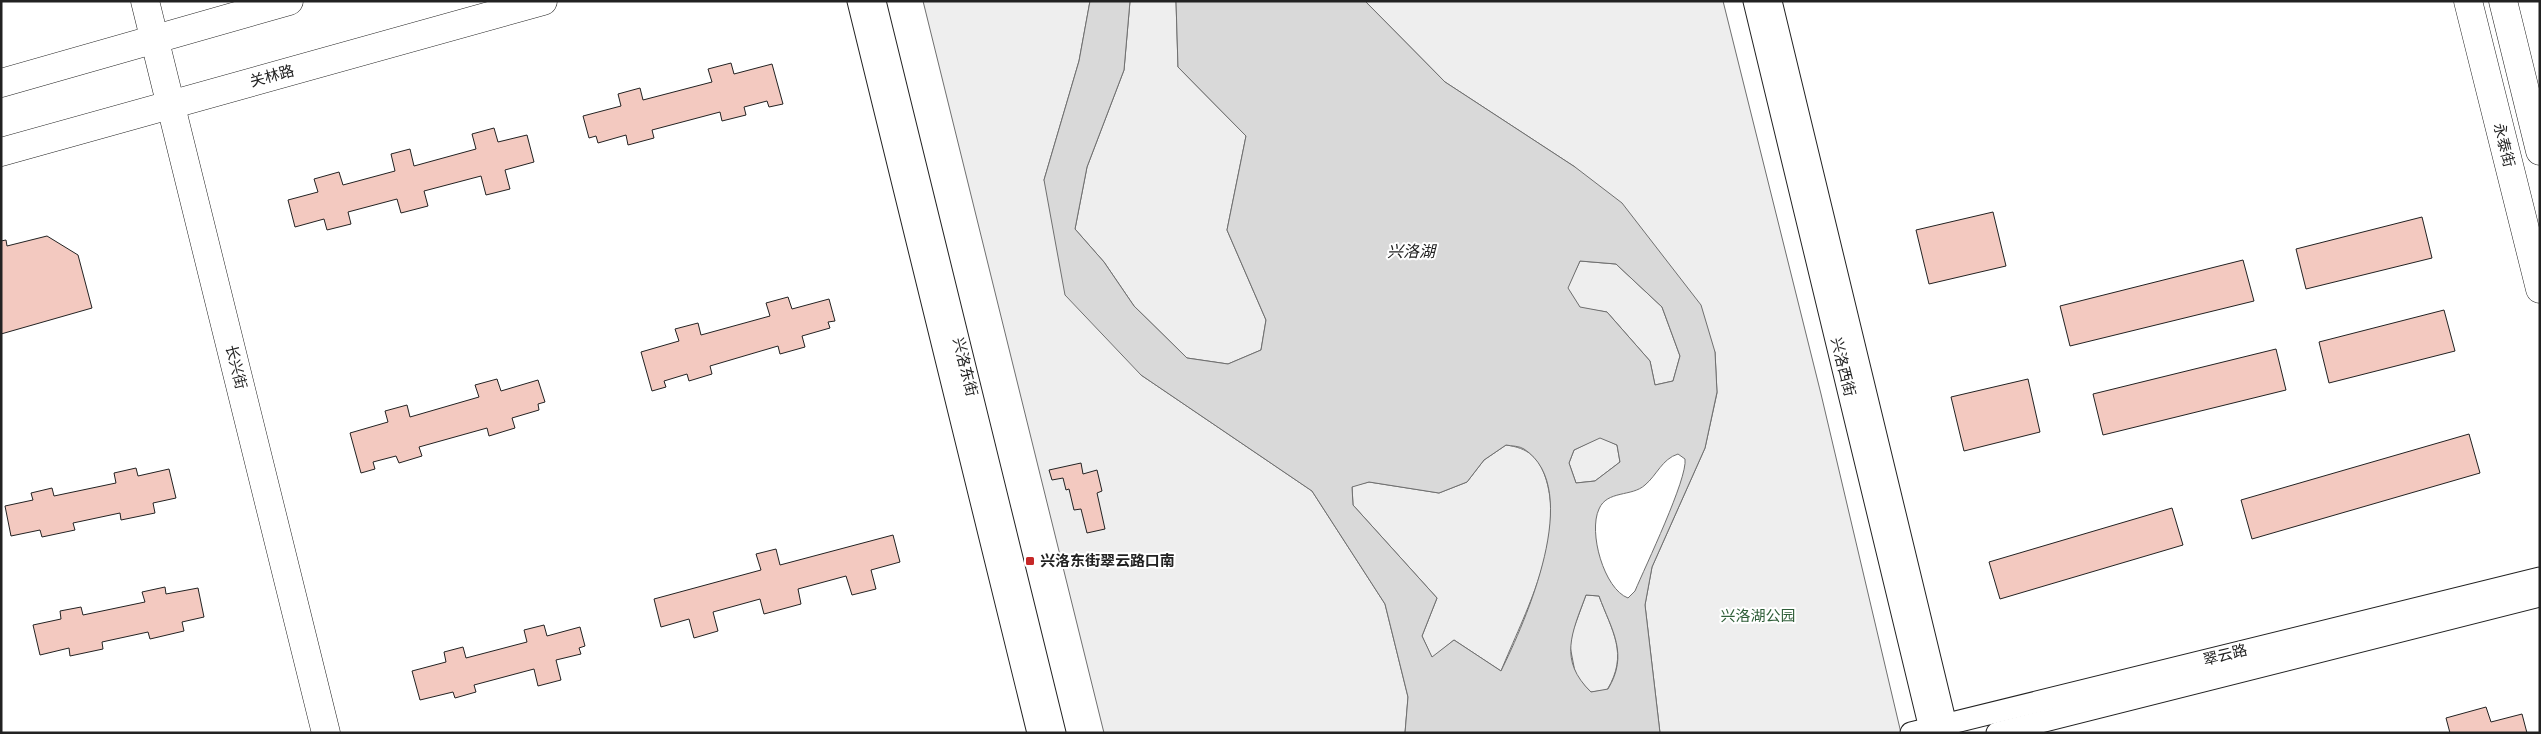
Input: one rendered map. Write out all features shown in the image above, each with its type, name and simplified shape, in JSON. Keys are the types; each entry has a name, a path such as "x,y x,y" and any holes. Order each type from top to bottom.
{"main road":[{"name":"长兴街","path":"145,1 164,38 345,733"},
{"name":"长兴街","path":"164,1 164,38"},
{"path":"1,83 289,1"},
{"name":"关林路","path":"1,152 544,1"},
{"name":"永泰街","path":"2468,1 2540,289"},
{"path":"2503,1 2540,150"},
{"name":"长兴街","path":"180,101 326,733"}],"street":[{"name":"兴洛东街","path":"858,1 1038,733"},
{"name":"兴洛东街","path":"875,1 1055,733"},
{"name":"兴洛西街","path":"1754,1 1933,730"},
{"name":"兴洛西街","path":"1771,1 1933,730"},
{"name":"翠云路","path":"1933,730 2540,578"},
{"name":"翠云路","path":"1997,733 2540,596"}],"green space":[{"path":"923,1 1090,1 1079,61 1044,180 1141,375 1312,491 1385,604 1408,697 1405,733 1104,733"},
{"path":"1130,1 1176,1 1178,67 1246,136 1227,230 1266,320 1261,350 1228,364 1187,358 1134,306 1104,262 1075,229 1087,167 1124,70"},
{"name":"兴洛湖公园","path":"1365,1 1723,1 1821,394 1901,733 1660,733 1645,605 1652,567 1705,448 1717,393 1715,352 1575,167 1445,82"},
{"path":"1580,261 1616,264 1662,307 1680,356 1673,381 1655,385 1650,361 1607,312 1580,308 1567,288"},
{"path":"1600,437 1617,445 1620,462 1595,481 1576,483 1569,463 1574,450"},
{"path":"1506,445 1521,448 1532,455 1540,465 1546,479 1550,503 1550,527 1539,577 1501,671 1454,640 1432,658 1422,636 1437,598 1353,505 1352,486 1369,482 1439,493 1467,482 1484,460"},
{"path":"1586,595 1599,596 1616,643 1617,665 1614,677 1607,690 1591,692 1576,677 1569,641"}],"water":[{"name":"兴洛湖","path":"1090,1 1130,1 1124,70 1087,167 1075,229 1104,262 1134,306 1187,358 1228,364 1261,350 1266,320 1227,230 1246,136 1178,67 1176,1 1365,1 1445,82 1575,167 1622,203 1701,305 1715,352 1717,392 1705,448 1652,567 1645,605 1660,733 1405,733 1408,697 1385,604 1312,491 1141,375 1065,295 1044,180 1079,61","holes":["1580,261 1616,264 1662,307 1680,356 1673,381 1655,385 1650,361 1607,312 1580,307 1568,288","1600,438 1617,445 1620,462 1595,481 1576,483 1569,463 1574,450","1506,445 1515,446 1524,449 1542,468 1550,494 1550,524 1535,590 1501,671 1454,640 1432,657 1422,636 1437,598 1353,505 1352,487 1369,482 1439,493 1467,482 1484,460","1678,454 1685,459 1680,484 1635,591 1628,598 1619,593 1612,584 1600,559 1596,531 1596,519 1599,509 1603,503 1614,496 1640,489 1672,456","1586,595 1599,596 1613,632 1618,653 1614,676 1608,689 1591,692 1574,669 1571,646 1576,622"]}],"building":[{"path":"731,63 734,74 772,64 783,104 769,107 767,101 744,107 746,115 722,121 720,112 652,130 654,138 628,145 626,135 598,143 596,136 589,138 583,116 621,106 618,94 640,88 643,100 712,82 708,69"},
{"path":"494,128 498,142 527,135 534,162 505,170 510,189 486,195 481,176 424,191 428,206 401,213 397,199 348,212 351,224 327,230 324,219 295,227 288,200 318,192 314,179 339,172 343,185 395,171 391,154 410,149 414,166 476,149 472,134"},
{"path":"1993,212 2006,266 1929,284 1916,230"},
{"path":"2422,217 2432,258 2306,289 2296,249"},
{"path":"47,236 78,255 92,308 1,334 1,241 6,240 7,246"},
{"path":"2243,260 2254,301 2070,346 2060,306"},
{"path":"788,297 792,309 829,299 835,321 828,322 830,328 802,336 805,347 780,354 778,346 710,366 712,374 689,381 687,374 664,381 666,387 652,391 641,352 679,341 675,329 698,323 701,335 770,316 766,303"},
{"path":"2444,310 2455,351 2329,383 2319,342"},
{"path":"2276,349 2286,390 2103,435 2093,394"},
{"path":"497,379 501,391 538,380 545,402 538,404 539,410 512,418 515,428 489,436 487,428 419,447 422,456 399,463 396,456 373,462 375,469 361,473 350,433 388,422 385,411 407,405 410,417 479,397 475,385"},
{"path":"2028,379 2040,432 1964,451 1951,397"},
{"path":"2469,434 2480,473 2252,539 2241,500"},
{"path":"1081,463 1083,474 1097,470 1102,491 1097,493 1105,529 1087,533 1081,509 1074,510 1069,489 1066,490 1063,478 1052,480 1049,470"},
{"path":"136,468 138,476 169,469 176,498 153,503 155,513 121,520 120,513 73,523 75,530 42,537 40,530 11,536 5,506 33,500 31,493 52,488 54,496 116,483 114,473"},
{"path":"2172,508 2183,545 2000,599 1989,562"},
{"path":"893,535 900,562 871,570 876,589 852,595 846,576 798,589 801,604 764,614 760,599 713,612 718,631 694,638 689,619 661,627 654,599 761,570 756,554 776,549 780,565"},
{"path":"165,587 166,594 198,588 204,617 182,622 184,631 150,639 148,632 102,642 103,649 70,656 69,648 40,655 33,625 61,619 60,611 81,607 83,615 145,602 142,592"},
{"path":"544,625 547,636 580,627 585,646 579,648 581,654 556,660 561,680 538,686 534,669 474,685 476,692 455,698 453,692 420,700 412,671 446,662 444,652 463,647 466,658 527,642 524,630"},
{"path":"2486,707 2491,722 2522,714 2527,733 2450,733 2446,718"}],"place":[{"name":"兴洛东街翠云路口南","path":"1030,561"}]}
